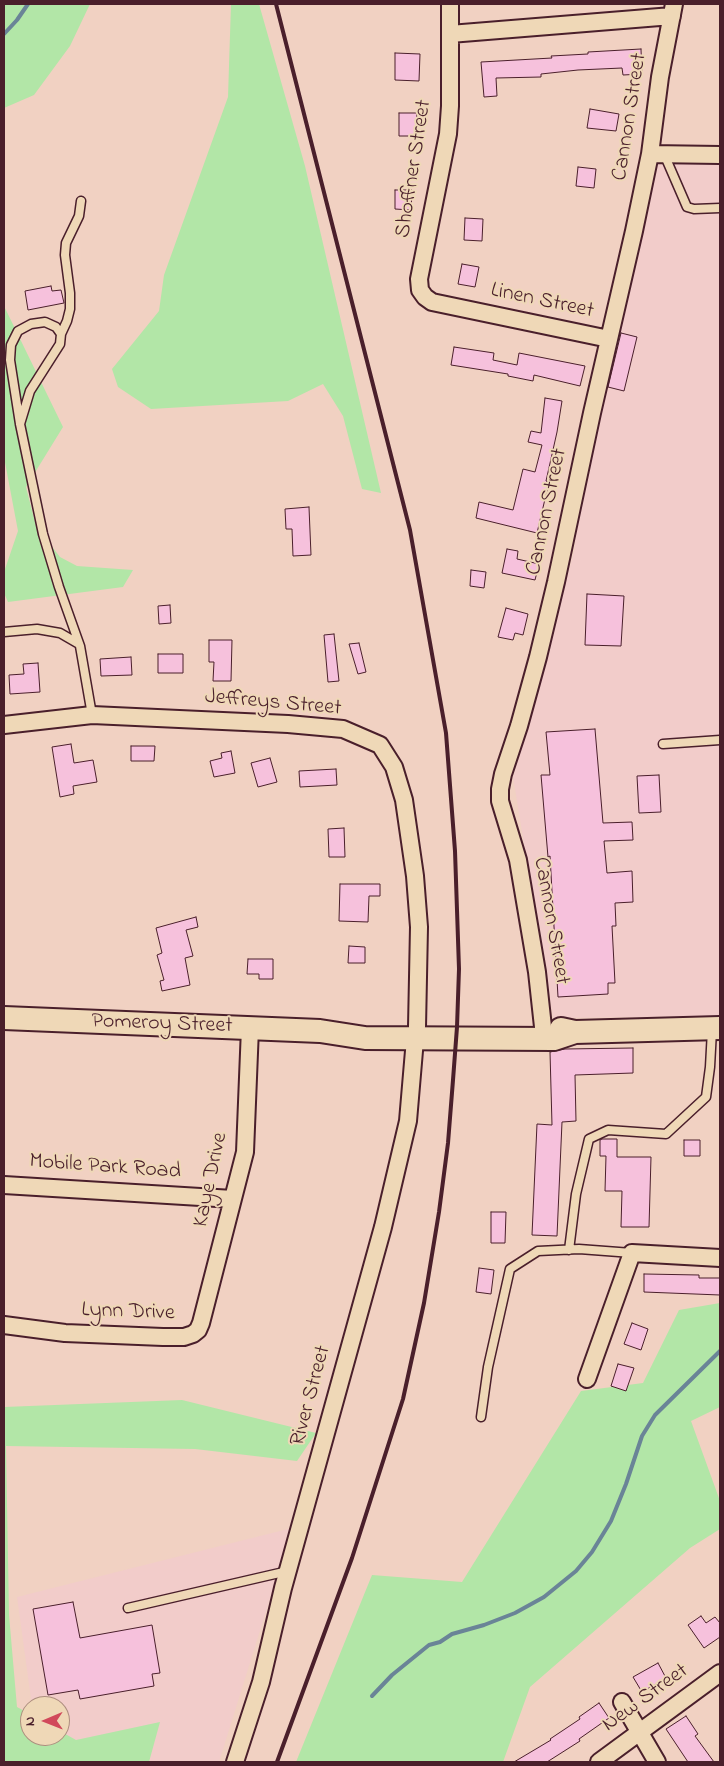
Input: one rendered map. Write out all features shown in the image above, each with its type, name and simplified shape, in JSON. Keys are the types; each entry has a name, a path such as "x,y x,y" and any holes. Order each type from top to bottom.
{"street":[{"name":"Shoffner Street","path":"450,4 450,106 448,134 419,279 420,290 432,302 466,309"},
{"path":"450,34 673,10"},
{"name":"Cannon Street","path":"543,1027 537,972 518,860 500,800 500,789 538,657 610,339 657,154 660,77 673,10"},
{"path":"657,154 720,155"},
{"name":"Linen Street","path":"466,309 610,339"},
{"name":"Jeffreys Street","path":"4,725 92,715 288,724 343,729 380,745 394,767 404,800 415,876 418,927"},
{"name":"River Street","path":"236,1762 260,1682 406,1131 416,1033 418,927"},
{"name":"Pomeroy Street","path":"4,1018 320,1031 366,1027 416,1033 554,1039 575,1032"},
{"name":"Pomeroy Street","path":"416,1033 543,1027 575,1032 716,1028"},
{"name":"Kaye Drive","path":"212,1281 245,1152 250,1028"},
{"name":"Mobile Park Road","path":"4,1184 233,1199"},
{"path":"587,1379 632,1253 720,1258"},
{"name":"Lynn Drive","path":"4,1325 65,1333 184,1338 193,1334 201,1323 212,1281"},
{"name":"New Street","path":"599,1762 720,1673"},
{"path":"622,1702 657,1762"}],"lane":[{"path":"657,154 687,207 694,209 720,208"},
{"path":"20,424 30,391 60,344 61,334 67,321 70,309 70,293 65,255 66,243 79,216 81,201"},
{"path":"61,334 56,327 45,322 31,324 18,331 11,345 10,360 20,424 43,534 79,644 88,684 92,715"},
{"path":"4,632 37,629 60,633 79,644"},
{"path":"663,744 720,740"},
{"path":"569,1250 576,1194 589,1139 608,1130 666,1134 706,1097 716,1028"},
{"path":"481,1417 488,1367 510,1269 538,1251 569,1250 632,1253"},
{"path":"128,1608 288,1571"}],"shaded area":[{"path":"656,163 720,164 720,1016 553,1018 513,777 575,548 576,510"},
{"path":"292,1528 219,1762 39,1762 52,1746 70,1746 70,1696 31,1696 17,1597"}],"green space":[{"path":"4,4 90,4 70,46 34,95 4,108"},
{"path":"231,4 259,4 305,166 381,493 362,489 343,416 323,384 288,401 151,409 118,387 112,369 159,311 164,275 228,97"},
{"path":"4,306 63,427 26,487 36,526 60,557 77,566 133,570 123,587 8,602 4,593 4,572 18,531 4,457"},
{"path":"720,1303 720,1407 691,1421 720,1501 720,1529 690,1548 530,1687 503,1762 296,1762 372,1575 462,1582 581,1391 643,1383 679,1310"},
{"path":"182,1400 316,1433 297,1461 195,1449 6,1446 9,1615 17,1707 20,1709 20,1746 70,1746 70,1737 76,1740 160,1722 149,1762 4,1762 4,1407"}],"building":[{"path":"641,49 642,74 623,75 622,68 541,74 541,77 496,78 497,96 484,97 481,62 552,58 551,56 588,54 588,52"},
{"path":"395,53 420,54 419,81 395,80"},
{"path":"590,109 619,114 616,131 587,128"},
{"path":"399,113 417,113 416,136 399,136"},
{"path":"578,167 596,169 594,188 576,186"},
{"path":"395,190 412,190 411,210 395,209"},
{"path":"465,218 483,219 482,241 464,240"},
{"path":"462,264 479,267 475,287 458,284"},
{"path":"51,286 52,291 61,290 64,303 28,310 25,291"},
{"path":"621,333 637,337 624,391 608,387"},
{"path":"454,347 494,353 493,360 517,365 519,353 585,366 580,386 534,375 533,381 508,376 508,374 451,365"},
{"path":"545,398 562,401 546,481 549,482 537,533 476,518 479,502 513,510 523,469 535,472 542,445 528,442 531,431 541,433"},
{"path":"309,507 311,555 293,556 292,529 286,529 285,509"},
{"path":"507,549 518,551 517,559 539,564 535,580 502,573"},
{"path":"471,570 486,572 484,588 470,586"},
{"path":"587,594 624,596 621,646 585,645"},
{"path":"170,605 171,623 159,624 158,606"},
{"path":"506,608 528,614 523,635 515,633 513,640 498,637"},
{"path":"334,634 339,681 328,682 324,635"},
{"path":"209,640 232,640 231,681 213,681 214,662 209,662"},
{"path":"359,643 366,672 358,674 349,644"},
{"path":"158,654 183,654 183,673 158,673"},
{"path":"131,657 132,675 101,676 100,659"},
{"path":"38,663 40,692 10,694 9,675 24,674 23,664"},
{"path":"595,729 603,823 632,822 633,840 604,841 607,873 632,871 633,902 615,903 616,926 612,926 615,983 608,983 608,994 558,997 550,856 548,857 541,775 550,775 546,732"},
{"path":"71,744 74,763 93,760 97,782 73,786 74,794 60,797 52,747"},
{"path":"131,746 155,746 154,761 131,761"},
{"path":"231,751 235,773 214,777 210,761 222,758 221,753"},
{"path":"270,758 277,782 258,787 251,763"},
{"path":"336,769 337,785 300,787 299,771"},
{"path":"659,775 661,812 639,813 637,776"},
{"path":"344,828 345,857 329,857 328,829"},
{"path":"340,884 380,884 380,896 369,896 368,922 339,921"},
{"path":"196,917 198,927 186,930 193,956 185,958 190,985 162,991 160,981 164,980 157,955 162,953 156,928"},
{"path":"349,946 365,947 365,963 348,963"},
{"path":"248,959 273,959 273,979 259,979 259,974 247,974"},
{"path":"633,1048 633,1073 575,1075 576,1121 562,1122 557,1236 532,1235 537,1124 552,1125 550,1052 565,1049"},
{"path":"617,1139 617,1157 651,1157 649,1227 621,1227 622,1191 605,1191 606,1156 600,1156 600,1140"},
{"path":"684,1140 700,1140 700,1156 684,1156"},
{"path":"491,1212 506,1212 505,1243 491,1243"},
{"path":"479,1268 494,1270 491,1294 476,1292"},
{"path":"644,1274 699,1275 699,1278 720,1278 720,1295 644,1292"},
{"path":"632,1323 648,1329 641,1350 624,1344"},
{"path":"618,1364 634,1368 626,1391 611,1386"},
{"path":"73,1602 80,1638 152,1625 160,1673 152,1674 154,1686 80,1699 78,1690 48,1695 33,1609"},
{"path":"701,1616 706,1623 715,1617 720,1623 720,1637 704,1648 688,1625"},
{"path":"658,1663 666,1678 642,1692 633,1677"},
{"path":"599,1703 609,1718 579,1739 580,1741 547,1762 514,1762 551,1740"},
{"path":"686,1716 698,1734 695,1736 714,1762 688,1762 666,1729"}],"waterway":[{"path":"4,34 28,4"},
{"path":"372,1696 392,1675 429,1645 440,1642 452,1634 484,1625 515,1613 544,1597 576,1571 592,1552 611,1521 642,1436 655,1415 720,1351"}],"railway":[{"path":"276,4 410,530 446,733 455,851 459,969 457,1027 448,1143 424,1303 403,1399 352,1558 277,1762"}]}
